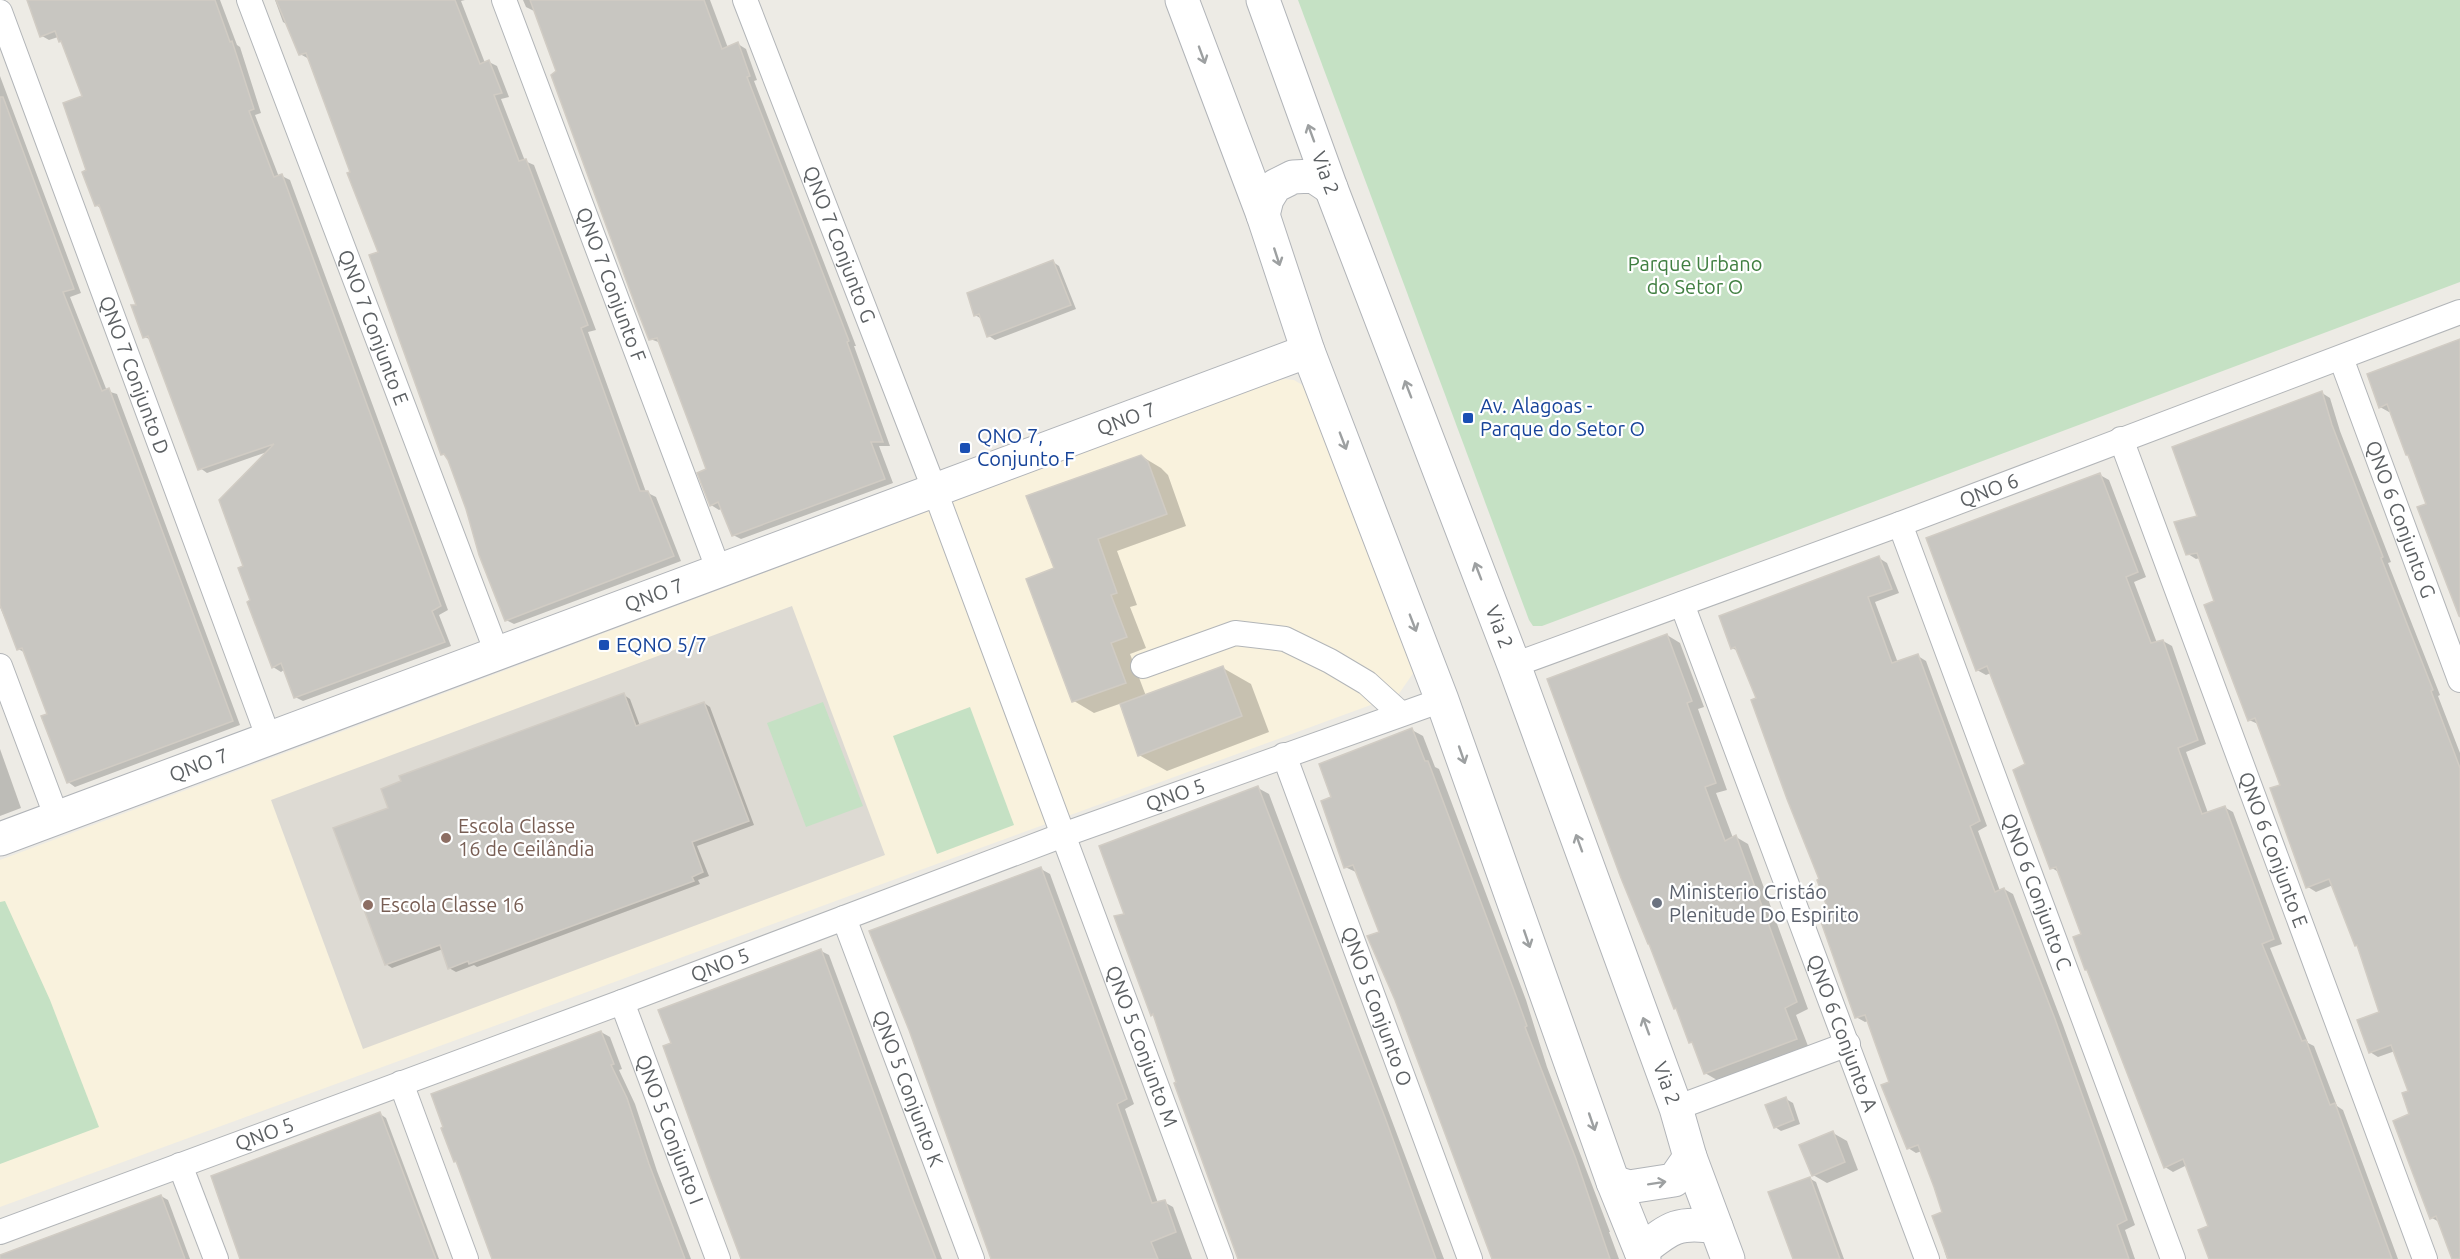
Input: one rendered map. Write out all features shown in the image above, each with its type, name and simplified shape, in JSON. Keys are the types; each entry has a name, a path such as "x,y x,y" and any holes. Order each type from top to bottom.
{"main road":[{"path":"1182,0 1263,214 1308,351 1442,700 1613,1182 1643,1255 1671,1228 1696,1224 1716,1227"},
{"name":"Via 2","path":"1263,0 1331,188 1514,665 1676,1108 1690,1157 1728,1259"},
{"path":"1263,214 1267,199 1275,186 1293,177 1313,176 1331,188"},
{"name":"QNO 7","path":"0,839 1308,351"},
{"path":"1613,1182 1629,1187 1674,1180 1690,1157"}],"street":[{"name":"QNO 7 Conjunto E","path":"249,0 497,653"},
{"name":"QNO 7 Conjunto F","path":"504,0 719,571"},
{"name":"QNO 7 Conjunto G","path":"746,0 935,490"},
{"name":"QNO 7 Conjunto D","path":"0,12 269,739"},
{"name":"QNO 6","path":"1514,665 1900,524 2460,312"},
{"name":"QNO 6 Conjunto G","path":"2341,358 2460,680"},
{"name":"QNO 6 Conjunto E","path":"2121,439 2425,1259"},
{"path":"935,490 1063,835"},
{"name":"QNO 6 Conjunto C","path":"1900,524 2173,1259"},
{"name":"QNO 6 Conjunto A","path":"1682,604 1927,1259"},
{"path":"1143,666 1235,633 1285,639 1330,661 1367,683 1400,713"},
{"path":"0,666 57,818"},
{"name":"QNO 5","path":"0,1232 622,1002 1063,835 1400,713 1442,700"},
{"name":"QNO 5 Conjunto O","path":"1284,755 1470,1259"},
{"name":"QNO 5 Conjunto M","path":"1063,835 1221,1259"},
{"name":"QNO 5 Conjunto K","path":"844,918 972,1259"},
{"name":"QNO 5 Conjunto I","path":"622,1002 718,1259"},
{"path":"1676,1108 1848,1044"},
{"path":"401,1083 466,1259"},
{"path":"180,1164 216,1259"}],"shaded area":[{"name":"EQNO 5/7","path":"1285,379 1294,380 1309,389 1414,672 1398,695 0,1207 0,860"},
{"path":"792,606 885,855 363,1049 271,800"}],"green space":[{"name":"Parque Urbano do Setor O","path":"1298,0 2460,0 2460,282 1542,626 1533,626"},
{"path":"823,702 863,806 806,827 767,723"},
{"path":"970,707 1014,825 937,854 893,736"},
{"path":"5,901 50,1000 99,1127 0,1164 0,902"}],"building":[{"path":"27,0 215,0 230,42 232,41 254,109 249,111 274,177 282,174 441,606 432,611 445,642 294,698 281,663 272,668 247,602 250,600 238,568 243,566 219,500 274,444 198,470 148,336 143,338 131,305 136,305 99,205 95,206 82,172 86,170 63,103 82,96 61,41 59,42 55,31 40,37"},
{"path":"276,0 455,0 480,64 489,60 502,93 494,95 519,161 526,159 588,325 581,328 640,491 648,491 674,556 505,621 479,555 466,509 448,460 444,454 441,455 369,255 378,252 347,173 350,172 306,53 299,55"},
{"path":"530,0 704,0 722,49 738,42 750,76 747,77 849,341 847,342 883,442 871,442 885,479 732,536 718,502 710,506 697,473 706,469 657,338 649,340 636,307 551,75 556,71"},
{"path":"0,97 3,97 74,289 63,292 102,391 109,388 233,721 67,783 41,716 47,714 22,648 17,650 0,605"},
{"path":"1053,260 1071,305 987,337 979,314 974,316 967,293"},
{"path":"2460,339 2459,616 2417,507 2426,504 2408,455 2406,455 2387,404 2379,408 2367,374"},
{"path":"2322,391 2332,425 2433,690 2431,691 2460,768 2460,1259 2452,1259 2436,1216 2430,1219 2393,1121 2409,1114 2402,1093 2408,1091 2391,1045 2369,1053 2357,1020 2379,1012 2357,945 2355,946 2329,879 2306,888 2270,788 2280,785 2255,718 2248,721 2204,605 2214,601 2197,553 2186,555 2174,522 2197,516 2172,447"},
{"path":"1141,455 1148,462 1167,514 1098,539 1117,593 1111,595 1127,637 1111,643 1126,683 1072,702 1026,579 1054,568 1026,496"},
{"path":"2100,473 2138,572 2126,577 2151,643 2163,640 2198,740 2178,748 2202,814 2225,806 2274,939 2262,944 2302,1041 2306,1040 2330,1105 2335,1103 2392,1259 2209,1259 2198,1230 2208,1226 2183,1159 2164,1168 2087,970 2085,970 2073,937 2081,934 2056,867 2050,869 2013,770 2025,764 1987,666 1976,671 1926,538"},
{"path":"1879,556 1892,589 1868,597 1892,663 1918,654 1980,821 1970,826 1995,892 2004,888 2055,1019 2127,1220 2117,1225 2129,1259 1948,1259 1932,1216 1942,1212 1918,1145 1907,1149 1881,1085 1889,1082 1865,1015 1855,1018 1820,919 1830,915 1817,880 1819,879 1751,700 1756,698 1735,647 1731,649 1719,616"},
{"path":"1667,634 1692,701 1687,703 1716,783 1705,787 1725,841 1736,835 1797,1002 1785,1008 1797,1039 1704,1074 1692,1042 1689,1043 1676,1008 1674,1009 1621,878 1547,679"},
{"path":"1223,666 1242,716 1138,756 1120,704"},
{"name":"Escola Classe 16 de Ceilândia","path":"624,693 636,726 704,702 749,821 692,842 703,872 692,877 694,881 469,964 468,961 448,969 440,945 385,965 333,828 388,808 381,789 401,781 399,776"},
{"path":"1412,728 1425,761 1428,761 1515,993 1527,1026 1525,1027 1576,1159 1610,1259 1492,1259 1395,1000 1367,936 1379,932 1353,865 1344,868 1321,801 1331,797 1319,764"},
{"path":"1258,786 1386,1120 1436,1259 1238,1259 1174,1083 1176,1082 1153,1014 1151,1016 1114,916 1124,914 1099,846"},
{"path":"1041,867 1127,1099 1117,1104 1152,1203 1165,1200 1176,1232 1151,1242 1158,1259 991,1259 909,1030 869,931"},
{"path":"821,949 936,1259 741,1259 711,1179 663,1046 671,1043 658,1010"},
{"path":"601,1031 614,1064 611,1065 627,1098 685,1259 492,1259 456,1161 454,1162 441,1128 443,1127 431,1094"},
{"path":"1786,1097 1794,1120 1774,1128 1765,1105"},
{"path":"380,1112 436,1259 240,1259 211,1176"},
{"path":"1833,1131 1845,1162 1812,1176 1799,1145"},
{"path":"1810,1177 1840,1259 1793,1259 1768,1192"},
{"path":"161,1195 185,1259 0,1259 0,1255"}],"place":[{"name":"Av. Alagoas - Parque do Setor O","path":"1468,418"},
{"name":"QNO 7, Conjunto F","path":"965,448"},
{"name":"EQNO 5/7","path":"604,645"},
{"name":"Escola Classe 16 de Ceilândia","path":"446,838"},
{"name":"Ministerio Cristáo Plenitude Do Espirito","path":"1657,903"},
{"name":"Escola Classe 16","path":"368,905"}]}
